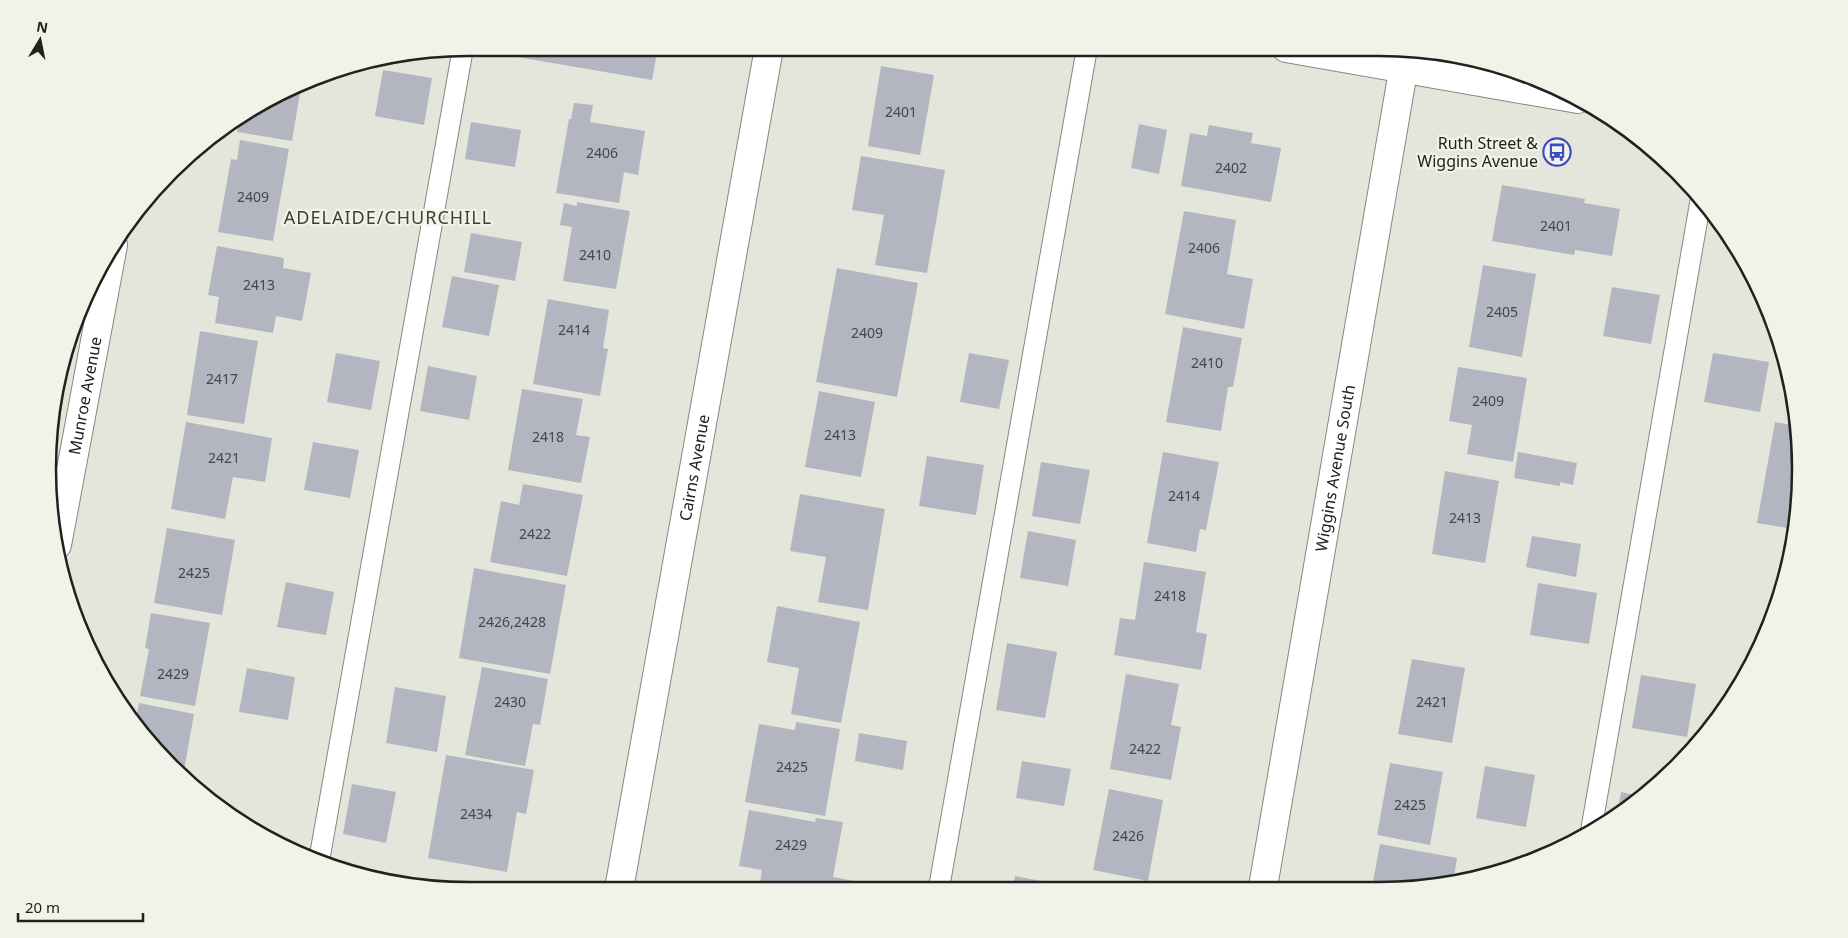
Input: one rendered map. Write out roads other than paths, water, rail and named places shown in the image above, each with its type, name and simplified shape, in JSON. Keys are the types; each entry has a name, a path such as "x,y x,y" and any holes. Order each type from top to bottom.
{"street":[{"name":"Cairns Avenue","path":"620,882 768,56"},
{"path":"1373,56 1405,59 1544,91"},
{"name":"Wiggins Avenue South","path":"1264,882 1405,59"},
{"name":"Munroe Avenue","path":"61,529 109,269"}],"lane":[{"path":"320,854 462,56"},
{"path":"940,882 1086,56"},
{"path":"1593,821 1699,209"}],"place":[{"name":"Ruth Street & Wiggins Avenue","path":"1557,152"}],"district":[{"name":"ADELAIDE/CHURCHILL","path":"388,217"}]}
